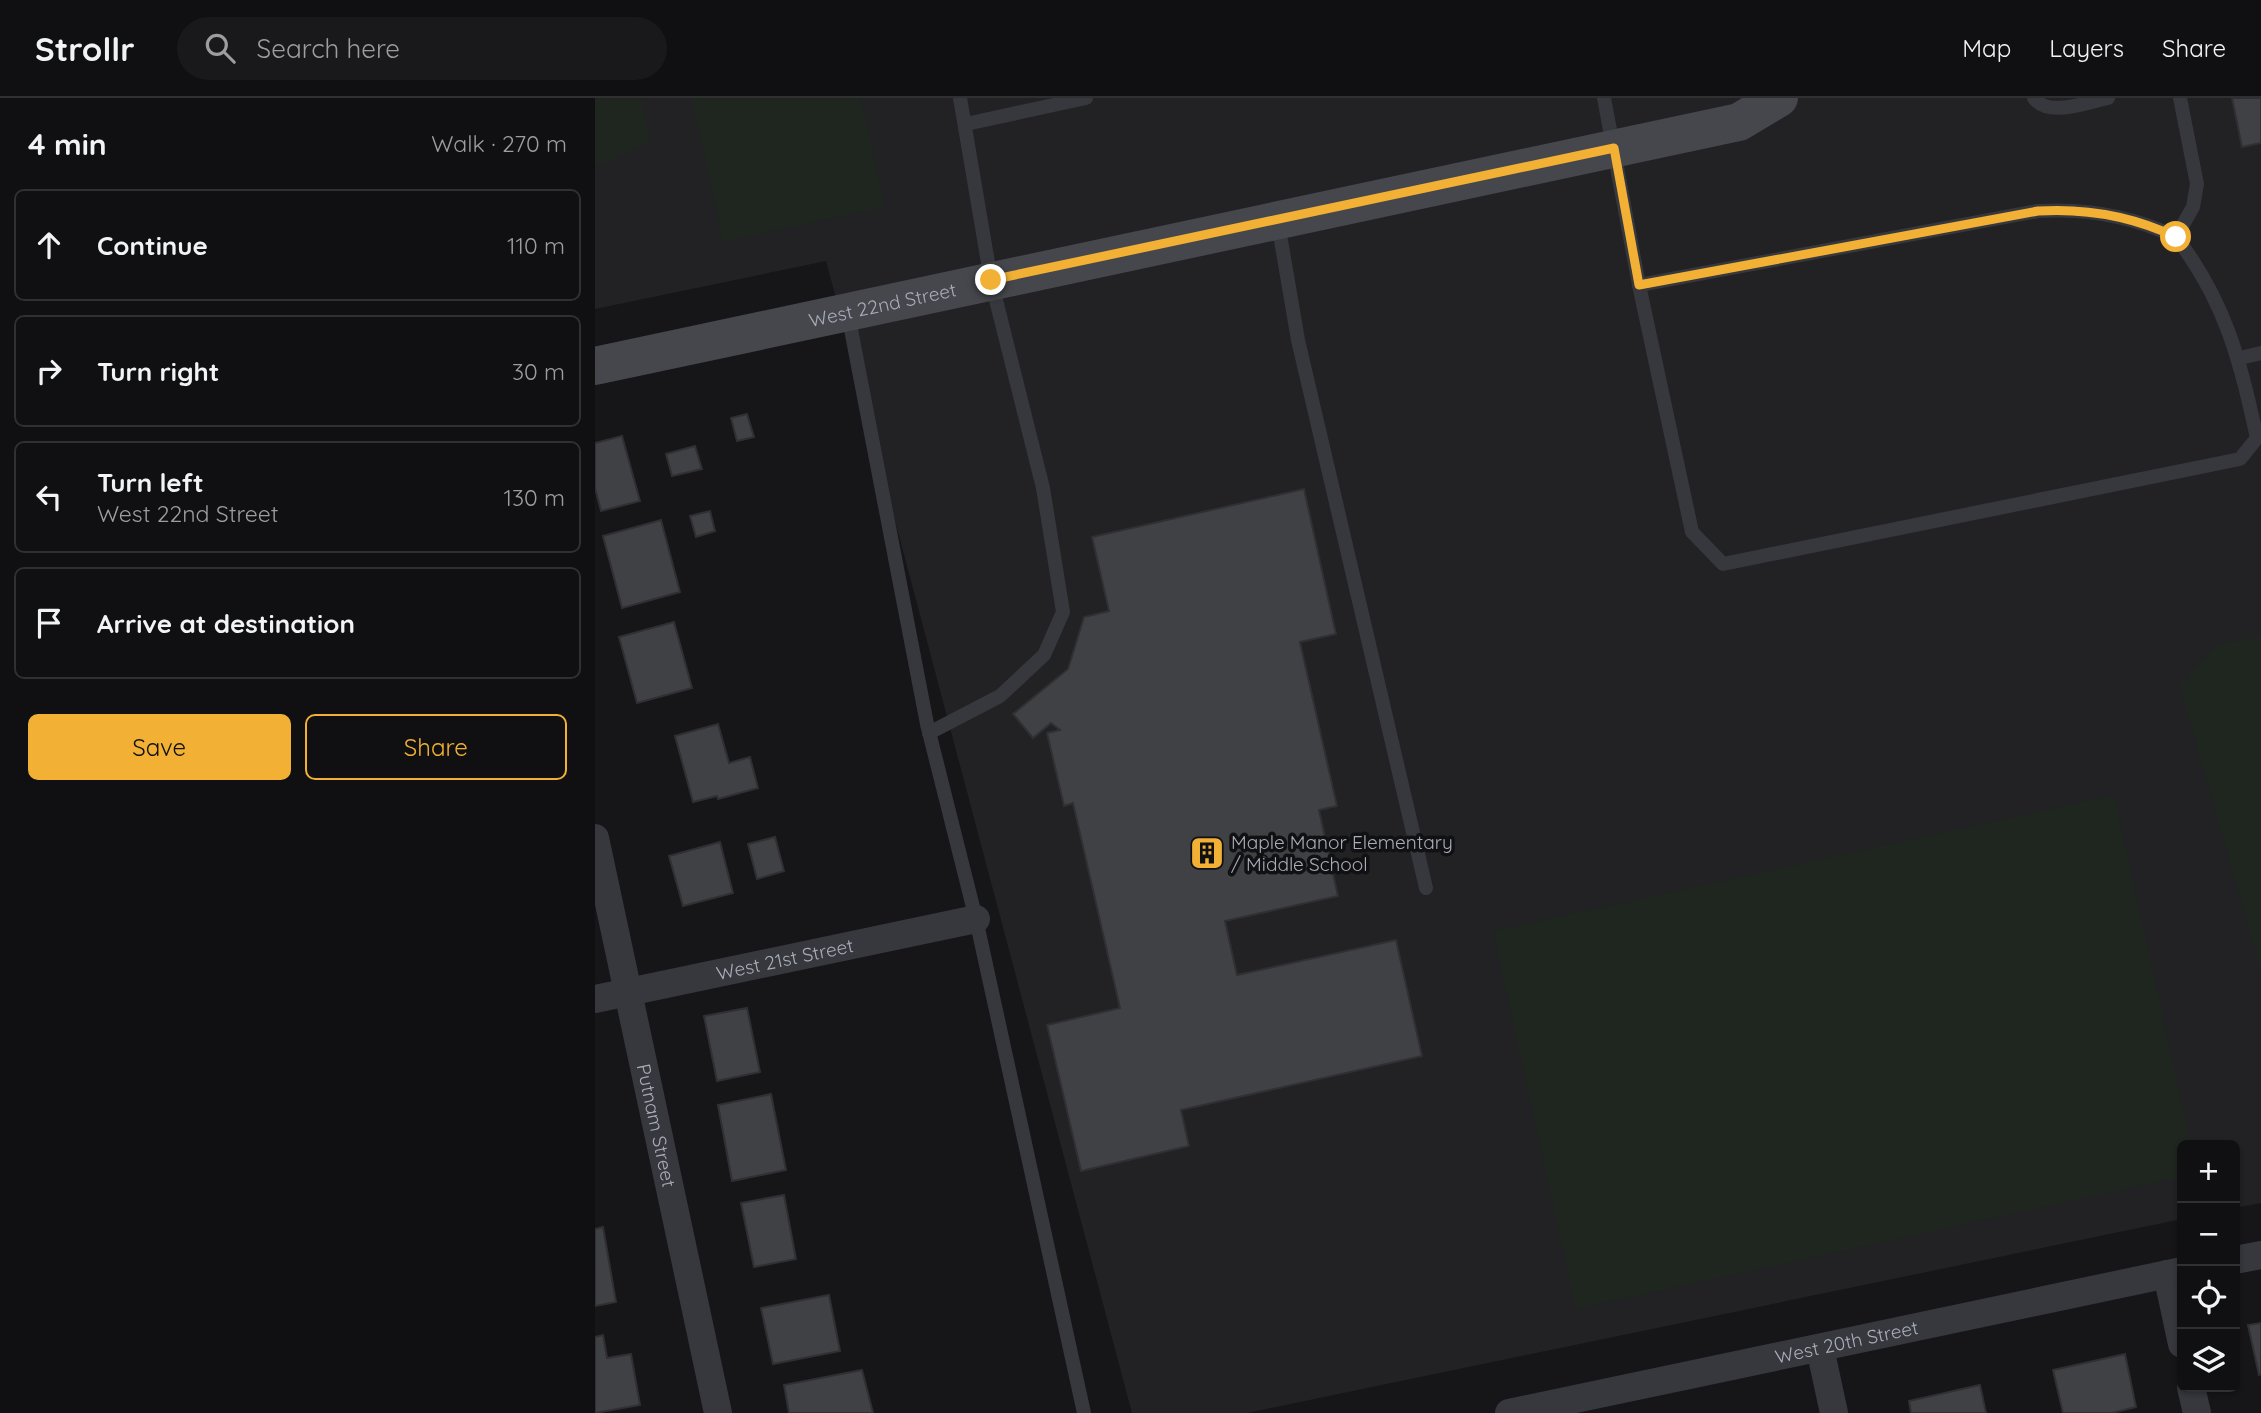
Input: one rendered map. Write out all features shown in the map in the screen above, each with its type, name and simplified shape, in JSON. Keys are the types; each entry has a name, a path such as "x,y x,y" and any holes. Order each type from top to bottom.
{"street":[{"name":"West 22nd Street","path":"595,366 1738,122 1779,98"},
{"name":"Putnam Street","path":"595,838 718,1413"},
{"name":"West 21st Street","path":"595,999 977,919"},
{"path":"2240,1259 2261,1255"},
{"path":"2175,1273 2181,1329"},
{"name":"West 20th Street","path":"1509,1413 2175,1273"},
{"path":"1820,1348 1834,1413"},
{"path":"2192,1392 2197,1413"}],"lane":[{"path":"929,733 1000,696 1044,655 1063,612 1043,488 991,280 960,98"},
{"path":"966,124 1086,98"},
{"path":"1604,98 1639,285 1692,532 1723,564 2240,458 2257,438 2240,358 2231,331 2197,265 2176,237 2151,225 2123,218 2073,209 2038,211 1639,285"},
{"path":"2034,98 2038,104 2050,109 2108,98"},
{"path":"2176,237 2193,208 2197,184 2180,98"},
{"path":"1277,219 1298,340 1426,888"},
{"path":"848,314 929,733 977,919 1084,1413"},
{"path":"2240,358 2261,353"}],"shaded area":[{"path":"595,98 2261,98 2261,1203 2240,1207 2240,1140 2177,1140 2177,1220 1247,1413 1132,1413 826,261 595,309"},
{"path":"595,98 640,98 650,142 595,167"},
{"path":"692,98 861,98 885,207 723,242"},
{"path":"2261,636 2261,972 2180,686 2218,644"},
{"path":"2114,795 2190,1140 2177,1140 2177,1178 1576,1309 1493,931"}],"building":[{"path":"2232,98 2261,98 2261,143 2242,147"},
{"path":"747,414 754,437 737,441 731,418"},
{"path":"622,436 640,501 601,511 595,488 595,443"},
{"path":"695,446 702,469 672,476 666,454"},
{"name":"Maple Manor Elementary / Middle School","path":"1304,489 1336,634 1300,642 1337,806 1319,810 1338,896 1225,921 1237,975 1396,940 1422,1056 1181,1110 1189,1146 1081,1171 1047,1025 1120,1008 1073,803 1064,806 1047,733 1060,730 1051,723 1033,738 1013,714 1068,669 1084,617 1109,611 1092,537"},
{"path":"710,511 715,531 696,537 690,516"},
{"path":"661,520 680,592 622,608 603,536"},
{"path":"674,622 692,688 637,703 619,637"},
{"path":"718,724 729,763 750,757 758,788 718,799 717,796 693,802 675,736"},
{"path":"775,837 784,871 757,879 748,844"},
{"path":"720,842 733,893 683,906 669,856"},
{"path":"747,1008 760,1072 717,1081 704,1016"},
{"path":"771,1094 786,1170 732,1181 718,1105"},
{"path":"784,1195 796,1259 754,1267 741,1203"},
{"path":"603,1227 616,1302 595,1306 595,1229"},
{"path":"829,1295 840,1351 773,1364 761,1308"},
{"path":"2261,1323 2261,1374 2259,1375 2248,1325"},
{"path":"603,1335 607,1358 631,1354 640,1405 595,1413 595,1337"},
{"path":"2125,1354 2136,1407 2112,1413 2063,1413 2053,1370"},
{"path":"862,1370 873,1413 789,1413 784,1385"},
{"path":"1980,1385 1986,1413 1911,1413 1909,1401"}],"place":[{"name":"Maple Manor Elementary / Middle School","path":"1207,853"}],"route":[{"path":"991,280 1614,148 1639,285 2038,211 2073,209 2123,218 2151,225 2176,237"}]}
